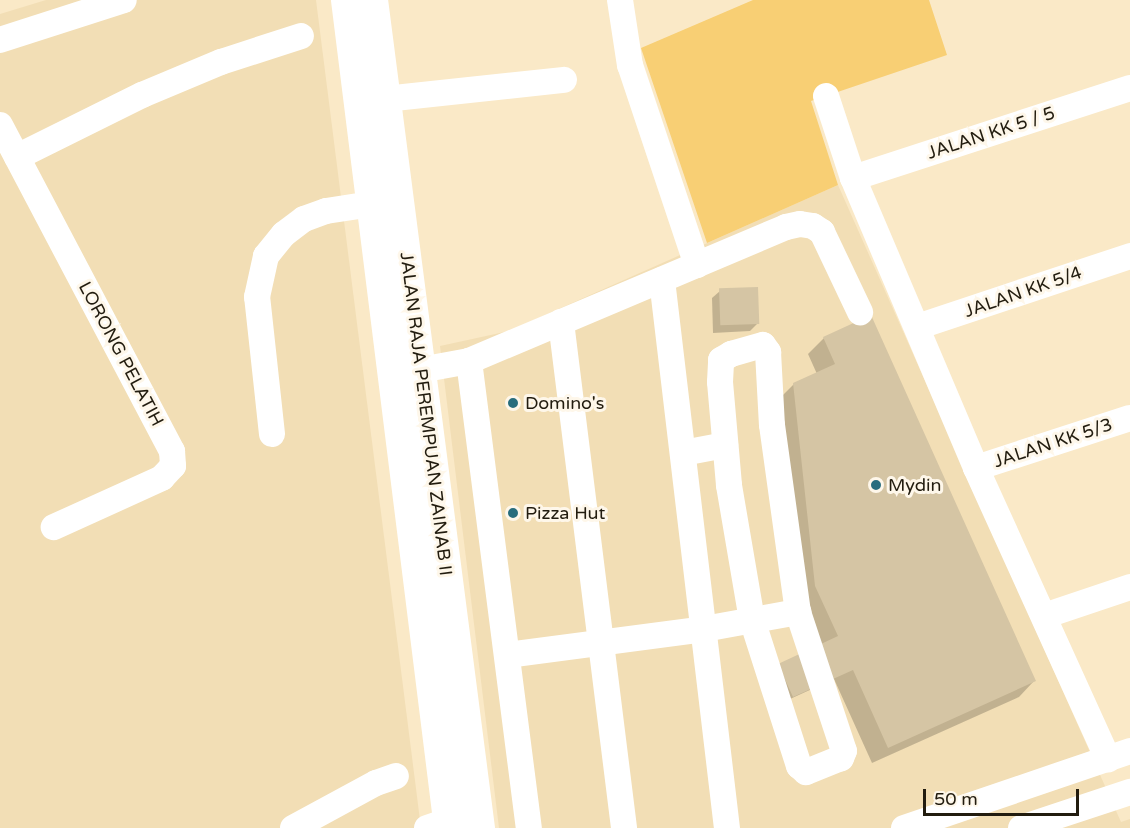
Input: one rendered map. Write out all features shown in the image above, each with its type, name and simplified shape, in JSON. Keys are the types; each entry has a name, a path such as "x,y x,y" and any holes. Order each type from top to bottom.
{"main road":[{"name":"JALAN RAJA PEREMPUAN ZAINAB II","path":"347,0 372,204 456,823"},
{"name":"JALAN RAJA PEREMPUAN ZAINAB II","path":"372,0 420,370 456,823"}],"street":[{"path":"0,40 124,0"},
{"path":"621,0 630,65 697,265"},
{"path":"17,157 142,95 221,62 301,36"},
{"path":"385,99 564,80"},
{"name":"JALAN KK 5 / 5","path":"853,178 1130,88"},
{"path":"826,96 853,178 976,468 1044,616 1119,755 919,826"},
{"name":"LORONG PELATIH","path":"0,125 172,451 173,466 162,478 54,527"},
{"path":"272,434 257,297 266,256 284,234 304,219 326,212 372,204"},
{"path":"420,370 469,361 786,227 800,224 813,226 829,242 860,312"},
{"name":"JALAN KK 5/4","path":"916,327 1130,256"},
{"path":"662,280 727,828"},
{"path":"561,322 624,828"},
{"path":"763,345 768,352 772,425 798,612 844,751 841,758 806,772 799,766 752,620 729,485 726,445 720,382 721,360 730,354 763,345"},
{"path":"469,361 530,828"},
{"name":"JALAN KK 5/3","path":"976,468 1130,418"},
{"path":"683,453 726,445"},
{"path":"1044,616 1130,587"},
{"path":"507,655 704,629 798,612"},
{"path":"293,828 376,783 396,776"},
{"path":"1054,777 1066,813"},
{"path":"1020,828 1130,792"}],"shaded area":[{"path":"46,0 316,0 421,828 0,828 0,14"},
{"path":"753,0 929,0 947,55 811,101 838,185 707,243 641,48"},
{"path":"838,185 1121,822 1130,819 1130,828 499,828 440,346 509,331"}],"building":[{"path":"758,287 759,324 720,325 719,288"},
{"name":"Mydin","path":"871,315 1036,681 888,748 853,670 793,697 778,664 838,636 815,586 793,383 835,364 823,337"}],"place":[{"name":"Domino's","path":"513,403"},
{"name":"Mydin","path":"876,485"},
{"name":"Pizza Hut","path":"513,513"}]}
